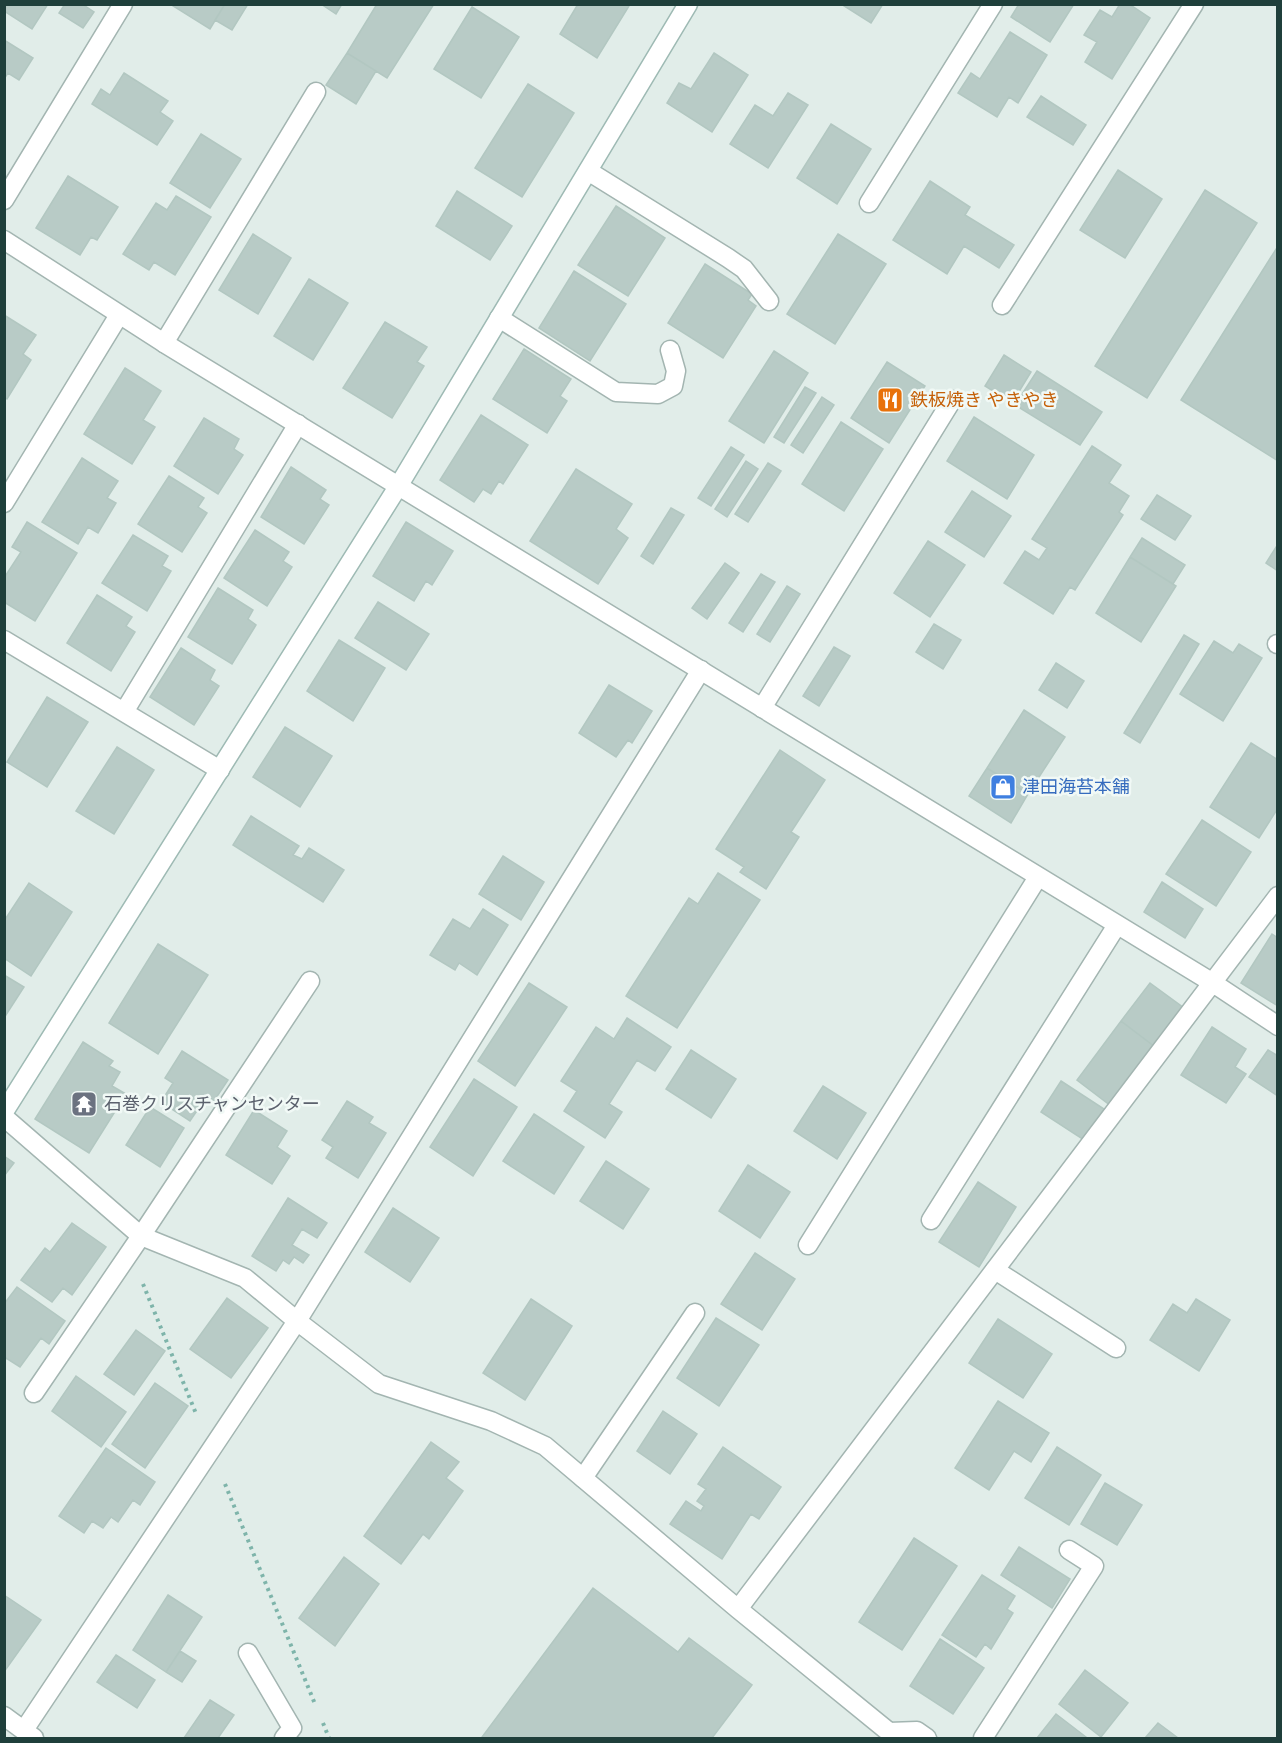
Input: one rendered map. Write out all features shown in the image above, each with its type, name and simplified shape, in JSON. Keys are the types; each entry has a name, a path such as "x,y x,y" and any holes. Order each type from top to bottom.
{"street":[{"path":"4,200 123,4"},
{"path":"4,1112 399,485 688,4"},
{"path":"869,203 993,4"},
{"path":"1002,305 1194,4"},
{"path":"164,343 316,92"},
{"path":"588,171 728,258 744,270 769,301"},
{"path":"4,240 164,343 1213,983 1278,1026"},
{"path":"4,504 119,315"},
{"path":"499,318 616,392 658,393 673,386 676,371 670,350"},
{"path":"762,708 952,400"},
{"path":"124,712 298,424"},
{"path":"4,640 220,770"},
{"path":"4,1716 29,1734 211,1450 297,1321 701,670"},
{"path":"807,1245 1038,877"},
{"path":"738,1609 1278,896"},
{"path":"931,1220 1118,925"},
{"path":"34,1393 310,981"},
{"path":"4,1117 141,1236 245,1278 379,1384 502,1426 545,1446 887,1735 918,1731 927,1738"},
{"path":"996,1270 1116,1348"},
{"path":"584,1478 695,1313"},
{"path":"983,1738 1094,1566 1069,1550"},
{"path":"248,1653 292,1728 284,1738"}],"path":[{"path":"130,1252 316,1705"},
{"path":"320,1716 329,1738"}],"building":[{"path":"7,4 48,4 32,29 4,11"},
{"path":"65,4 82,4 94,12 83,28 59,13"},
{"path":"170,4 225,4 210,29"},
{"path":"225,4 248,4 232,30 215,20"},
{"path":"321,4 342,4 336,14"},
{"path":"377,4 434,4 387,78 347,53"},
{"path":"578,4 626,4 629,6 597,58 560,34"},
{"path":"841,4 883,4 871,23"},
{"path":"1019,4 1074,4 1050,42 1011,17"},
{"path":"1120,4 1129,4 1150,18 1112,79 1085,62 1097,42 1084,35 1100,10 1112,17"},
{"path":"472,7 519,37 481,98 434,69"},
{"path":"1010,32 1047,55 1018,103 1009,97 997,117 958,93 971,73 980,79"},
{"path":"4,40 33,58 19,80 8,73 4,79"},
{"path":"347,53 376,71 356,104 326,85"},
{"path":"714,53 748,75 712,132 667,103 679,83 691,89"},
{"path":"124,73 168,101 160,112 173,121 157,145 92,104 101,89 110,95"},
{"path":"528,84 574,113 522,197 475,168"},
{"path":"788,93 808,105 768,168 730,144 755,105 773,116"},
{"path":"1041,96 1086,125 1073,145 1027,117"},
{"path":"831,124 871,149 837,204 797,178"},
{"path":"201,134 241,159 210,208 170,183"},
{"path":"1118,170 1162,199 1125,258 1080,230"},
{"path":"68,176 118,207 97,240 91,237 80,255 36,228"},
{"path":"930,181 970,207 965,215 1014,245 999,268 964,246 947,274 893,240"},
{"path":"1205,190 1257,223 1147,398 1095,366"},
{"path":"457,191 512,226 490,260 436,226"},
{"path":"176,196 211,217 175,275 154,262 149,270 123,254 156,203 167,210"},
{"path":"616,206 665,238 628,296 578,265"},
{"path":"253,234 291,258 258,314 219,290"},
{"path":"838,234 886,264 835,344 787,314"},
{"path":"1278,246 1278,461 1181,400"},
{"path":"705,264 752,294 748,300 756,306 723,358 668,323"},
{"path":"574,271 626,304 590,361 539,328"},
{"path":"309,279 348,303 313,360 274,336"},
{"path":"4,315 36,335 23,354 31,360 7,399 4,397"},
{"path":"385,322 427,347 417,362 424,366 392,418 343,388"},
{"path":"524,349 571,379 560,396 567,401 547,433 493,399"},
{"path":"774,351 808,373 764,443 729,421"},
{"path":"1004,355 1031,372 1012,403 985,386"},
{"path":"887,362 925,386 889,443 851,418"},
{"path":"125,368 161,391 143,420 155,427 132,464 84,434"},
{"path":"1037,371 1102,412 1080,445 1015,405"},
{"path":"805,387 816,393 784,443 774,437"},
{"path":"822,397 834,405 803,453 791,445"},
{"path":"481,415 528,445 503,484 499,481 491,494 483,489 474,502 440,480"},
{"path":"974,417 1034,455 1007,499 947,461"},
{"path":"204,418 239,439 234,449 243,455 218,494 174,466"},
{"path":"841,422 883,449 844,511 802,484"},
{"path":"1092,446 1121,465 1109,483 1129,496 1119,512 1123,515 1075,590 1070,587 1053,614 1004,583 1025,551 1039,560 1047,548 1032,539"},
{"path":"731,447 744,455 711,506 698,498"},
{"path":"82,458 118,481 107,498 116,503 98,533 88,527 78,544 42,522"},
{"path":"746,461 758,469 727,517 715,509"},
{"path":"768,463 781,471 748,522 735,514"},
{"path":"291,467 326,490 320,499 329,505 304,544 261,517"},
{"path":"576,469 632,504 616,529 628,538 598,584 530,541"},
{"path":"169,476 204,498 198,507 207,513 182,552 138,524"},
{"path":"972,491 1011,516 984,557 945,532"},
{"path":"1157,495 1191,516 1175,540 1141,519"},
{"path":"671,508 684,515 653,564 641,556"},
{"path":"27,522 77,553 35,621 4,602 4,578 21,552 12,547"},
{"path":"406,522 453,551 432,585 426,581 414,601 373,576"},
{"path":"255,530 289,552 283,561 292,567 267,606 224,578"},
{"path":"133,535 168,556 162,566 171,571 147,611 102,583"},
{"path":"1142,538 1185,565 1173,584 1130,557"},
{"path":"928,541 965,565 930,617 894,593"},
{"path":"1278,544 1278,571 1266,563"},
{"path":"1130,557 1176,586 1141,642 1096,613"},
{"path":"725,563 739,573 707,619 692,608"},
{"path":"761,574 775,582 743,632 729,623"},
{"path":"787,586 800,594 770,642 757,634"},
{"path":"218,588 253,610 248,619 256,625 232,664 188,637"},
{"path":"97,595 132,617 126,626 135,632 111,671 67,643"},
{"path":"378,602 429,634 406,670 355,638"},
{"path":"934,624 961,640 943,669 916,652"},
{"path":"1184,635 1199,644 1140,743 1124,733"},
{"path":"339,640 385,668 353,721 307,691"},
{"path":"1214,641 1233,653 1239,644 1262,658 1223,721 1180,694"},
{"path":"834,647 850,656 819,706 803,696"},
{"path":"181,648 215,670 210,680 219,686 194,725 150,697"},
{"path":"1056,663 1084,681 1067,708 1039,690"},
{"path":"609,685 652,711 632,743 628,740 616,757 579,733"},
{"path":"47,697 88,722 47,787 7,762"},
{"path":"1024,710 1065,737 1028,794 987,768"},
{"path":"285,727 332,756 300,807 253,777"},
{"path":"1251,743 1278,760 1278,808 1259,838 1210,807"},
{"path":"117,747 154,770 114,834 76,811"},
{"path":"780,750 825,780 791,832 799,837 766,889 740,872 744,867 716,849"},
{"path":"987,768 1028,794 1011,823 969,796"},
{"path":"251,816 299,846 293,855 302,859 309,848 344,870 323,902 233,845"},
{"path":"1202,820 1251,852 1216,906 1166,874"},
{"path":"503,856 544,882 521,920 479,894"},
{"path":"718,873 760,900 677,1028 626,996 689,898 698,904"},
{"path":"1162,882 1203,909 1185,938 1144,912"},
{"path":"29,883 72,912 31,976 4,958 4,921"},
{"path":"483,909 508,925 477,975 459,963 455,970 430,955 453,919 470,929"},
{"path":"1272,934 1278,938 1278,1006 1241,983"},
{"path":"158,944 208,975 158,1054 109,1023"},
{"path":"4,975 24,987 4,1018"},
{"path":"529,983 567,1007 515,1086 478,1061"},
{"path":"1150,983 1184,1008 1155,1047 1121,1021"},
{"path":"627,1018 671,1047 655,1071 637,1060 609,1104 622,1112 605,1138 564,1111 577,1091 561,1081 596,1027 614,1039"},
{"path":"1121,1021 1155,1047 1111,1106 1077,1080"},
{"path":"1212,1027 1246,1049 1235,1067 1246,1074 1226,1103 1181,1075"},
{"path":"83,1042 113,1061 109,1066 120,1072 112,1086 126,1094 89,1153 35,1119"},
{"path":"691,1050 736,1079 711,1118 666,1089"},
{"path":"1268,1050 1278,1056 1278,1096 1249,1077"},
{"path":"182,1051 228,1080 214,1101 207,1096 190,1121 161,1102 173,1083 165,1078"},
{"path":"474,1079 517,1107 473,1176 430,1147"},
{"path":"1061,1081 1104,1109 1084,1140 1041,1112"},
{"path":"823,1086 866,1113 837,1159 794,1131"},
{"path":"347,1101 373,1117 369,1123 386,1133 358,1178 326,1158 333,1147 322,1140"},
{"path":"150,1107 184,1128 160,1167 126,1145"},
{"path":"254,1110 287,1131 277,1147 290,1156 272,1184 226,1155"},
{"path":"534,1114 584,1147 554,1194 503,1161"},
{"path":"4,1156 14,1163 4,1176"},
{"path":"606,1161 649,1189 623,1229 580,1201"},
{"path":"748,1165 790,1192 760,1238 719,1211"},
{"path":"978,1182 1016,1207 979,1267 939,1242"},
{"path":"288,1198 327,1223 317,1238 302,1229 292,1245 309,1255 303,1263 294,1257 289,1264 283,1260 276,1271 252,1256"},
{"path":"393,1208 439,1238 410,1282 365,1252"},
{"path":"72,1223 106,1247 72,1295 63,1288 52,1302 21,1280 45,1248 50,1252"},
{"path":"755,1253 795,1279 762,1330 721,1304"},
{"path":"17,1287 65,1321 49,1344 41,1338 20,1367 6,1358 4,1360 4,1304"},
{"path":"227,1298 268,1328 231,1378 190,1349"},
{"path":"531,1299 572,1326 525,1400 483,1373"},
{"path":"1196,1299 1230,1320 1199,1371 1150,1340 1173,1304 1187,1313"},
{"path":"716,1318 759,1345 719,1406 677,1378"},
{"path":"998,1319 1052,1354 1023,1398 969,1363"},
{"path":"136,1330 165,1351 134,1395 104,1374"},
{"path":"76,1376 126,1412 101,1447 52,1411"},
{"path":"155,1383 188,1406 145,1468 112,1444"},
{"path":"998,1401 1049,1433 1031,1462 1014,1451 989,1490 955,1468"},
{"path":"663,1411 697,1434 670,1474 637,1451"},
{"path":"431,1442 459,1462 446,1478 463,1491 429,1539 423,1534 401,1564 364,1536"},
{"path":"723,1447 781,1487 759,1519 751,1514 722,1559 670,1524 686,1501 701,1511 704,1506 697,1501 706,1489 698,1484"},
{"path":"1057,1447 1101,1475 1069,1525 1025,1498"},
{"path":"106,1448 155,1482 140,1505 133,1500 118,1522 111,1517 103,1528 92,1521 84,1533 59,1516"},
{"path":"1105,1483 1142,1505 1117,1545 1081,1524"},
{"path":"914,1538 957,1566 902,1650 859,1622"},
{"path":"1019,1547 1070,1579 1052,1608 1001,1575"},
{"path":"344,1557 379,1584 335,1646 299,1618"},
{"path":"982,1575 1015,1596 1007,1609 1013,1613 991,1649 985,1644 976,1657 942,1635"},
{"path":"593,1588 678,1652 689,1638 752,1685 712,1738 482,1737"},
{"path":"4,1595 41,1620 4,1672"},
{"path":"168,1595 202,1617 166,1672 133,1650"},
{"path":"940,1639 984,1668 953,1714 910,1686"},
{"path":"180,1651 196,1661 182,1682 166,1672"},
{"path":"116,1655 155,1680 137,1708 97,1682"},
{"path":"1085,1670 1128,1703 1101,1737 1059,1704"},
{"path":"210,1700 234,1715 218,1738 184,1738"},
{"path":"1056,1714 1086,1737 1037,1738"},
{"path":"1158,1723 1178,1738 1145,1738"}],"place":[{"name":"鉄板焼き やきやき","path":"890,400"},
{"name":"津田海苔本舗","path":"1003,787"},
{"name":"石巻クリスチャンセンター","path":"84,1104"}]}
